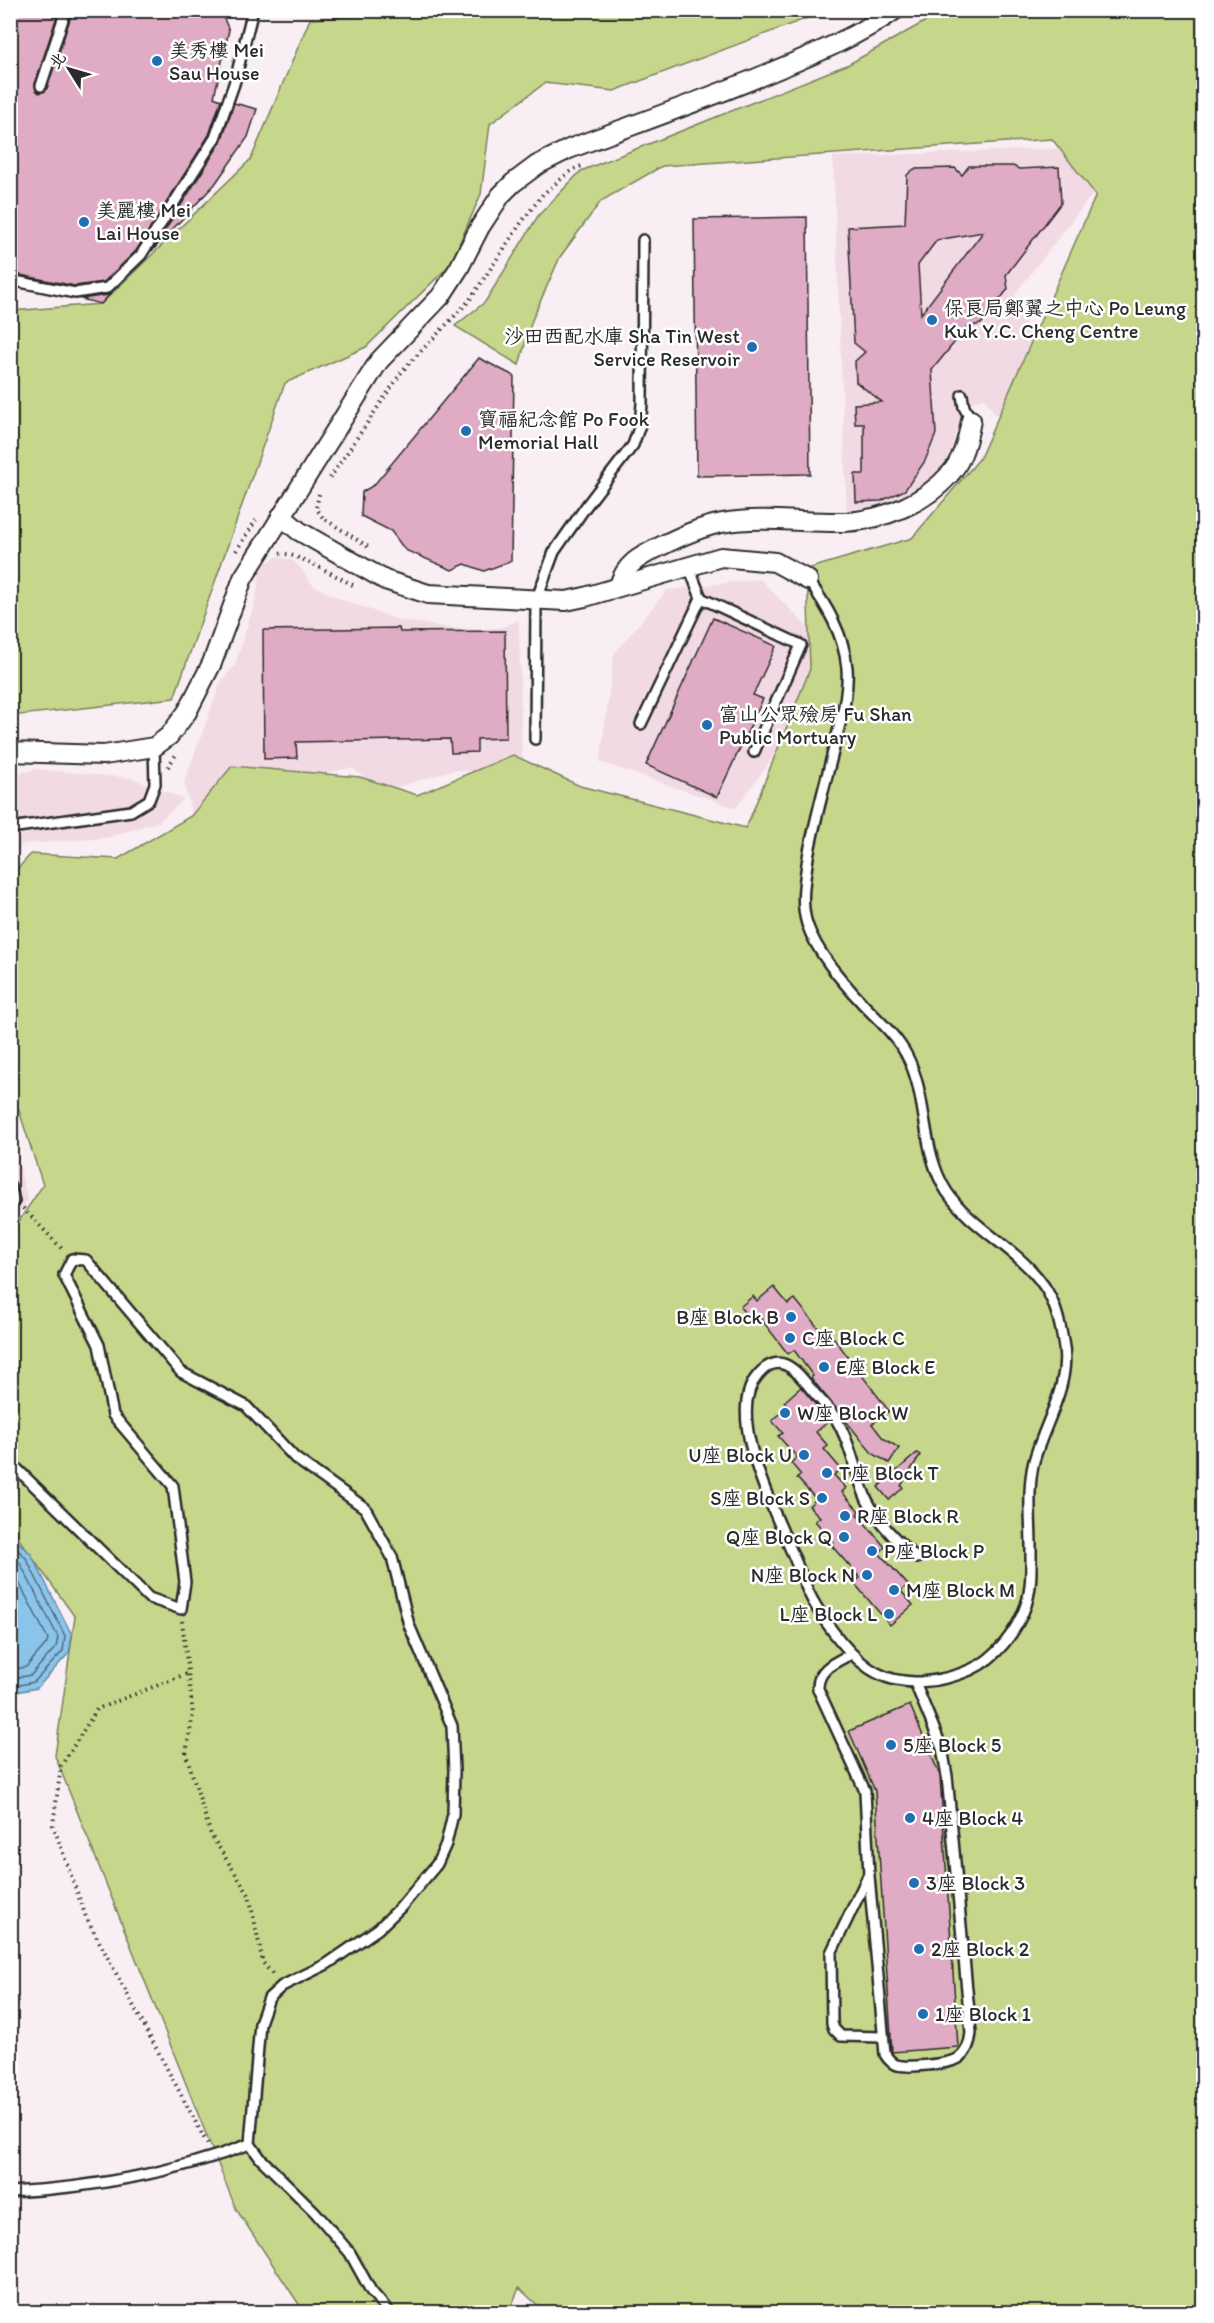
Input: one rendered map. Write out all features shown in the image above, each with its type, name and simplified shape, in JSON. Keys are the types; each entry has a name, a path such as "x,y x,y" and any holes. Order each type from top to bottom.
{"street":[{"path":"10,750 104,755 154,747 169,736 187,712 212,663 243,578 281,516 379,361 441,296 490,210 501,195 522,175 553,155 729,90 825,49 869,28 895,10"},
{"path":"619,586 622,574 630,564 644,554 686,533 723,523 769,520 847,522 890,513 927,495 952,473 967,441 971,420"},
{"path":"281,516 299,531 385,580 428,594 566,601 721,557 775,562 808,580"}],"lane":[{"path":"41,86 66,10"},
{"path":"10,280 75,293 107,288 141,255 215,138 234,84 253,10"},
{"path":"535,740 536,601 554,552 633,445 640,425 644,240"},
{"path":"962,395 964,407 971,420"},
{"path":"689,567 701,598 801,645 754,752"},
{"path":"808,580 828,608 842,643 847,669 845,702 811,839 802,892 806,921 819,949 859,1000 905,1051 915,1075 934,1162 943,1186 960,1209 1041,1282 1053,1302 1064,1342 1065,1362 1060,1391 1035,1456 1030,1483 1031,1578 1027,1603 1016,1627 987,1661 970,1670 915,1683 892,1680 877,1673 851,1654 813,1601 758,1472 746,1416 748,1390 757,1375 770,1364 781,1363 802,1377 837,1419 869,1505 891,1534 917,1558"},
{"path":"641,724 701,598"},
{"path":"10,828 131,811 149,800 155,784 154,747"},
{"path":"10,1186 12,1203"},
{"path":"10,1462 149,1598 181,1609 185,1582 173,1485 113,1415 99,1345 64,1275 72,1259 86,1260 181,1372 246,1406 295,1458 365,1508 392,1557 409,1625 452,1726 453,1814 446,1844 437,1864 415,1892 378,1929 327,1964 282,1986 269,1998 260,2024 250,2144 261,2159 315,2212 350,2253 370,2291 389,2313"},
{"path":"851,1654 827,1668 817,1682 818,1689 865,1791 868,1875 885,2054 888,2059 902,2066 957,2059 969,2044 971,2033 942,1748 915,1683"},
{"path":"868,1875 831,1953 832,2023 837,2034 841,2036 883,2037"},
{"path":"10,2192 55,2189 143,2175 215,2158 250,2144"}],"path":[{"path":"379,554 323,518 316,508 318,495 403,370 469,301 543,194 572,170 593,161"},
{"path":"232,560 240,542 260,513"},
{"path":"12,1203 35,1219 72,1259"},
{"path":"181,1609 186,1674 193,1714 186,1754 211,1835 249,1895 263,1963 282,1986"},
{"path":"186,1674 97,1709 61,1766 53,1825 86,1917 215,2158"}],"shaded area":[{"name":"保良局鄭翼之中心 Po Leung Kuk Y.C. Cheng Centre","path":"1069,148 1105,178 1015,294 1034,346 1003,426 984,398 968,404 960,418 946,470 890,511 847,515 833,157"},
{"path":"276,557 292,560 313,585 340,599 399,620 449,628 474,629 499,628 519,620 522,763 504,773 453,770 385,791 351,768 299,778 195,828 184,782 221,682 235,665 256,598 261,566"},
{"name":"富山公眾殮房 Fu Shan Public Mortuary","path":"760,579 825,645 790,734 736,808 600,762 614,654 667,590"},
{"path":"36,769 131,778 184,799 160,821 107,838 24,844 11,857 11,775"},
{"path":"10,1129 28,1200 11,1226 10,1226"}],"green space":[{"path":"415,10 826,11 614,91 545,83 490,124 481,194 450,265 366,347 285,383 174,698 11,716 11,311 101,304 251,159 310,19 405,14"},
{"path":"939,11 1203,11 1203,2312 545,2312 519,2288 509,2312 304,2312 236,2209 55,1756 75,1617 11,1528 10,1234 43,1185 10,1083 11,876 31,854 118,859 191,816 232,766 360,777 417,795 513,755 580,786 746,828 810,669 807,569 912,538 980,458 1096,195 1052,139 662,166 601,201 560,257 532,320 519,365 455,326 485,302 538,216 581,171 849,64 926,21"}],"water":[{"path":"10,1534 31,1554 72,1635 69,1653 37,1688 11,1693"}],"building":[{"path":"10,10 59,10 35,84 39,93 47,88 73,10 220,10 229,30 214,97 221,100 209,135 136,251 104,282 75,286 10,273"},
{"path":"234,103 257,109 248,137 215,184 152,251 221,142"},
{"path":"969,166 1013,166 1019,169 1059,167 1061,203 1006,275 1008,289 981,324 967,327 932,370 936,434 925,461 905,490 881,501 856,502 855,474 864,474 864,424 855,424 854,404 882,402 856,382 855,361 865,352 854,343 848,227 905,224 907,175 914,169 955,168 962,175","holes":["983,232 921,314 918,265 937,240"]},
{"name":"沙田西配水庫 Sha Tin West Service Reservoir","path":"807,217 810,474 697,476 694,219"},
{"path":"111,293 101,304 81,299 108,295"},
{"name":"寶福紀念館 Po Fook Memorial Hall","path":"479,358 514,376 511,561 484,571 465,564 452,570 405,550 391,531 361,516 362,492 374,485"},
{"name":"富山公眾殮房 Fu Shan Public Mortuary","path":"713,618 776,646 753,695 763,699 717,797 646,765"},
{"path":"399,628 400,632 505,631 506,738 477,739 477,752 451,753 450,739 296,742 297,758 264,759 263,630"},
{"path":"774,1287 788,1304 795,1299 822,1333 827,1329 889,1411 872,1424 883,1438 899,1448 889,1463 872,1453 811,1378 813,1376 794,1350 788,1354 758,1315 751,1321 740,1307 753,1296 757,1301"},
{"path":"801,1387 829,1421 816,1432 828,1446 824,1449 841,1469 834,1475 846,1488 842,1492 885,1547 879,1553 908,1585 901,1591 913,1605 890,1625 854,1583 860,1578 831,1545 834,1542 815,1521 820,1517 809,1506 816,1499 797,1478 801,1475 791,1463 797,1457 778,1436 783,1433 772,1421 788,1407 784,1402"},
{"path":"917,1453 920,1455 901,1486 903,1488 889,1500 878,1487"},
{"path":"910,1705 940,1776 958,2047 892,2052 875,1791 849,1731"}],"place":[{"name":"美秀樓 Mei Sau House","path":"157,61"},
{"name":"美麗樓 Mei Lai House","path":"84,222"},
{"name":"保良局鄭翼之中心 Po Leung Kuk Y.C. Cheng Centre","path":"932,320"},
{"name":"沙田西配水庫 Sha Tin West Service Reservoir","path":"752,347"},
{"name":"寶福紀念館 Po Fook Memorial Hall","path":"466,431"},
{"name":"富山公眾殮房 Fu Shan Public Mortuary","path":"707,725"},
{"name":"B座 Block B","path":"791,1317"},
{"name":"C座 Block C","path":"790,1338"},
{"name":"E座 Block E","path":"824,1367"},
{"name":"W座 Block W","path":"785,1413"},
{"name":"U座 Block U","path":"804,1455"},
{"name":"T座 Block T","path":"827,1473"},
{"name":"S座 Block S","path":"822,1498"},
{"name":"R座 Block R","path":"845,1516"},
{"name":"Q座 Block Q","path":"844,1537"},
{"name":"P座 Block P","path":"872,1551"},
{"name":"N座 Block N","path":"867,1575"},
{"name":"M座 Block M","path":"894,1590"},
{"name":"L座 Block L","path":"889,1614"},
{"name":"5座 Block 5","path":"891,1745"},
{"name":"4座 Block 4","path":"910,1818"},
{"name":"3座 Block 3","path":"914,1883"},
{"name":"2座 Block 2","path":"919,1949"},
{"name":"1座 Block 1","path":"923,2014"}]}
